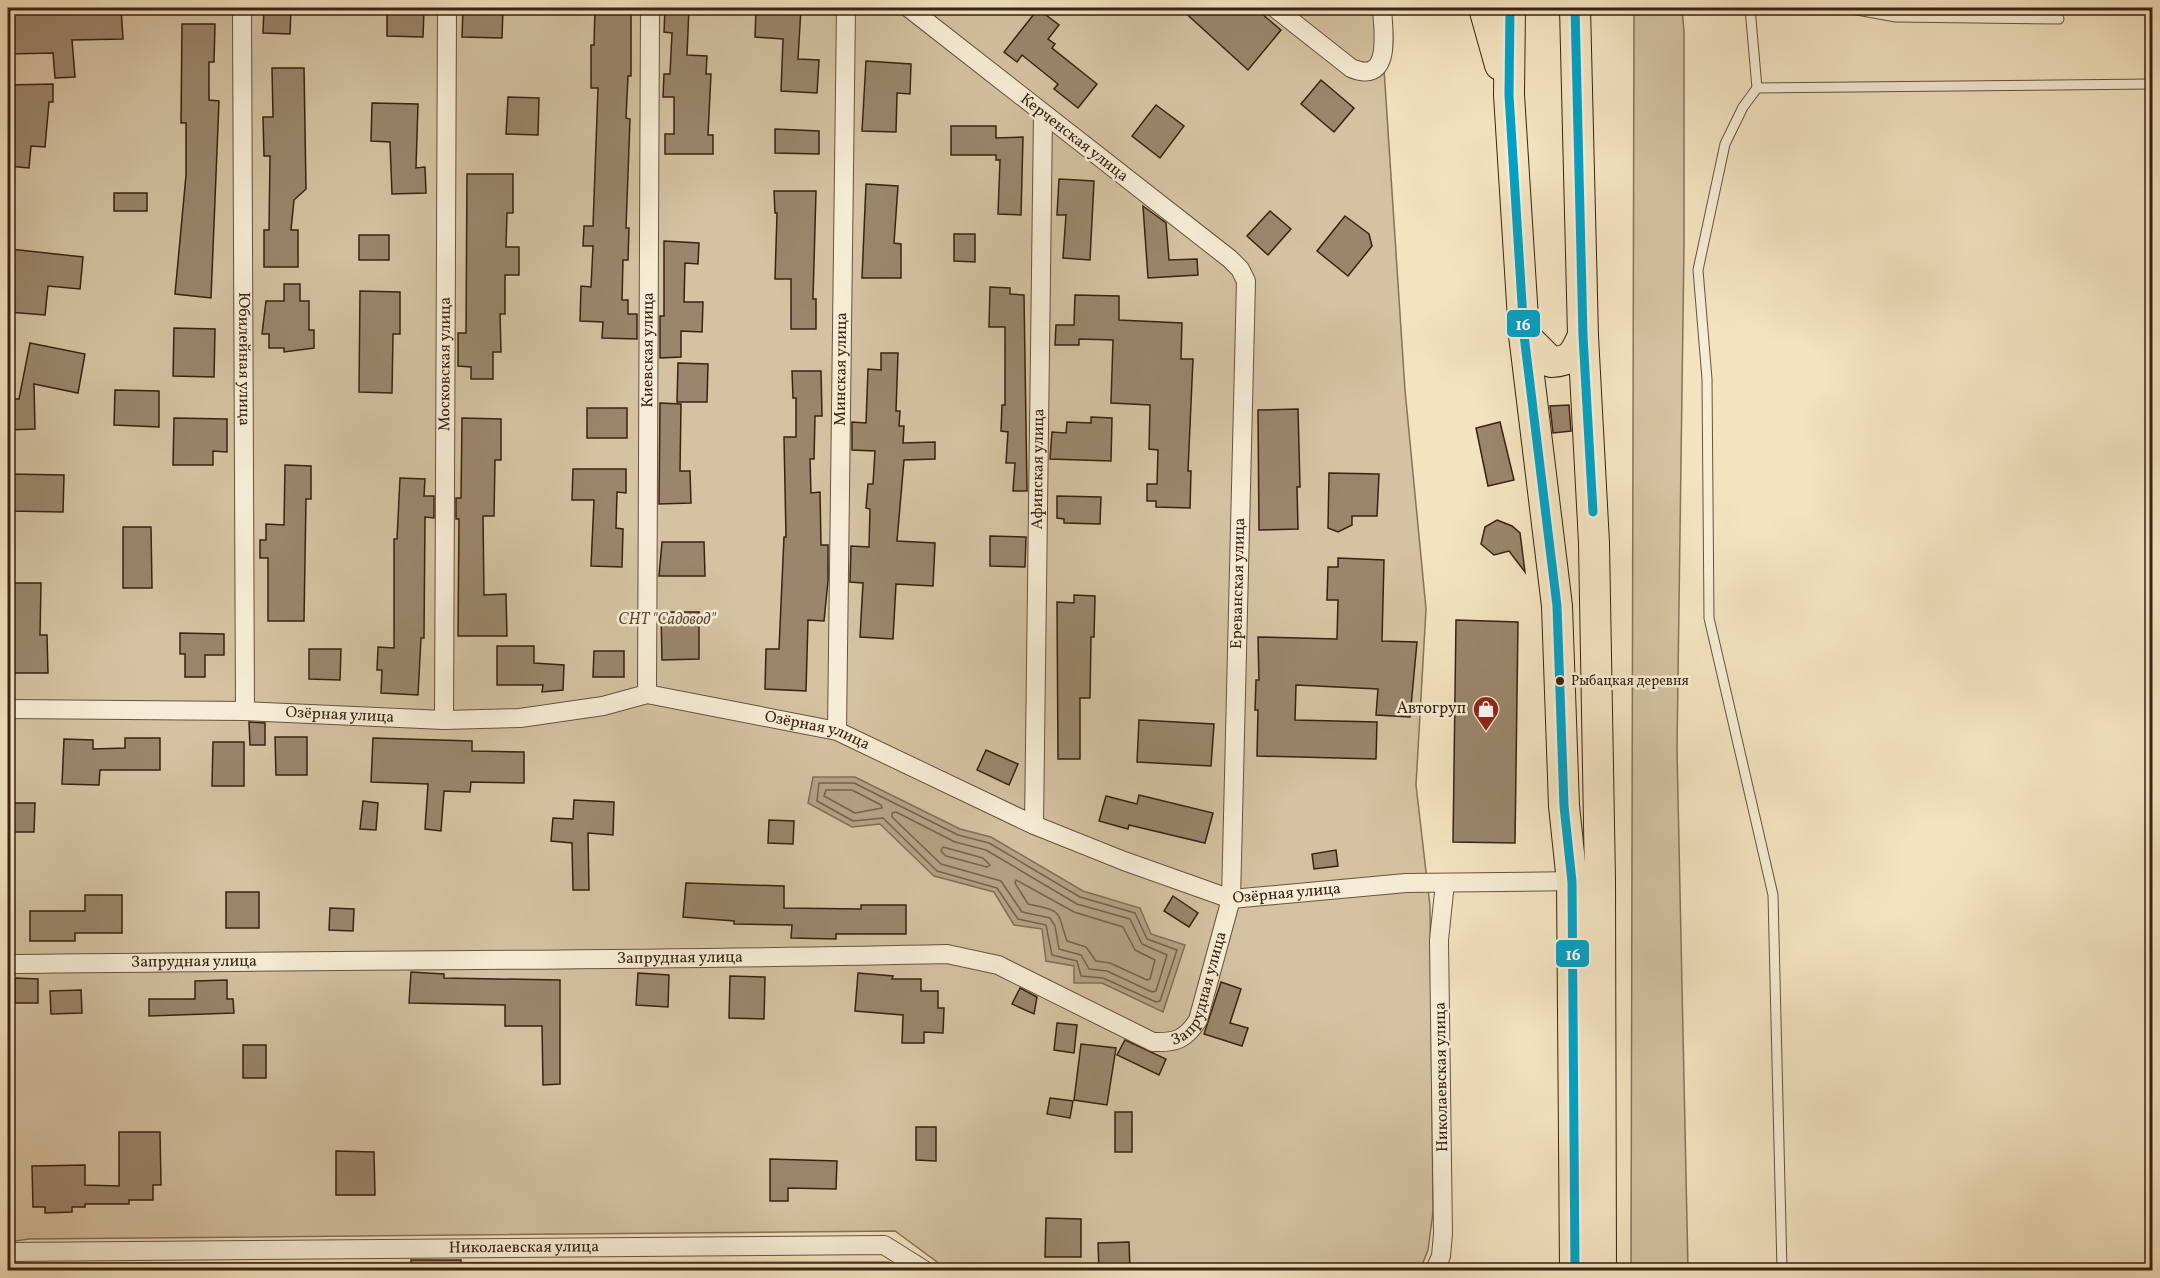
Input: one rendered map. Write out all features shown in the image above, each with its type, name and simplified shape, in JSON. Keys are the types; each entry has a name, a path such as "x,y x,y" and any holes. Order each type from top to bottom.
{"main road":[{"path":"1484,8 1509,95"},
{"path":"1510,8 1509,95 1524,335 1557,606 1564,806 1586,881 1601,1270"},
{"path":"1575,1270 1594,543 1583,336 1576,9"},
{"path":"1524,335 1551,362 1566,362 1575,353 1583,336"}],"street":[{"name":"Юбилейная улица","path":"242,8 245,711"},
{"name":"Московская улица","path":"444,720 447,8"},
{"name":"Киевская улица","path":"647,694 650,8"},
{"name":"Минская улица","path":"837,731 846,8"},
{"name":"Керченская улица","path":"909,8 1240,269"},
{"path":"1275,8 1351,68 1365,72 1372,70 1382,60 1384,52 1382,8"},
{"name":"Афинская улица","path":"1034,825 1043,114"},
{"name":"Ереванская улица","path":"1231,899 1248,295 1246,281 1240,269"},
{"name":"Озёрная улица","path":"8,710 245,711 444,720 530,716 603,706 647,694 837,731 1034,825 1124,861 1231,899 1337,888 1445,883 1586,881"},
{"name":"Николаевская улица","path":"1435,1270 1441,1257 1443,1234 1439,940 1445,883"},
{"name":"Запрудная улица","path":"8,964 408,959 546,961 947,954 998,965 1142,1037 1153,1042 1165,1042 1178,1041 1189,1035 1198,1020 1231,899"},
{"name":"Николаевская улица","path":"8,1252 884,1245 924,1270"}],"lane":[{"path":"1750,8 1757,88 1743,107 1725,144 1698,270 1707,379 1709,618 1773,895 1782,1270"},
{"path":"1846,8 1896,17 2060,19"},
{"path":"1757,88 2152,84"}],"green space":[{"name":"СНТ \"Садовод\"","path":"8,8 1380,8 1405,390 1426,609 1416,785 1430,906 1433,1212 1428,1250 1420,1270 948,1270 895,1231 29,1239 8,1242"},
{"path":"1634,8 1682,8 1684,32 1684,246 1677,749 1688,1270 1631,1270"},
{"path":"889,1262 905,1270 8,1270 8,1263"}],"water":[{"path":"813,777 855,777 960,829 991,837 1083,891 1140,908 1151,934 1185,945 1163,1012 1102,983 1074,983 1074,966 1046,961 1042,929 1014,925 994,892 934,876 880,824 852,827 808,803"}],"building":[{"path":"67,8 121,8 123,39 72,40 75,77 55,78 53,53 8,54 8,13 68,13"},
{"path":"264,8 291,8 290,34 263,33"},
{"path":"387,8 424,9 423,37 387,36"},
{"path":"463,8 503,8 502,38 462,37"},
{"path":"595,8 631,8 631,76 628,76 626,118 630,119 626,228 629,228 628,260 623,260 622,300 628,300 628,314 637,314 637,339 602,338 603,322 580,321 581,286 591,287 593,246 583,246 584,226 593,226 598,88 591,88 591,45 594,45"},
{"path":"665,8 689,8 687,55 707,56 706,74 711,74 708,135 713,135 713,154 665,154 665,134 674,134 674,97 663,97 664,74 670,74 672,33 664,32"},
{"path":"756,8 801,8 798,59 819,60 817,93 781,91 783,39 755,37"},
{"path":"1180,8 1255,8 1281,30 1248,70"},
{"path":"1038,9 1059,25 1048,39 1055,44 1052,48 1097,84 1078,108 1054,89 1058,84 1022,55 1017,62 1004,52"},
{"path":"182,24 215,24 214,62 209,62 209,100 219,101 211,298 175,294 186,175 186,123 181,123"},
{"path":"866,61 911,64 910,94 897,93 896,132 862,131"},
{"path":"272,68 304,68 306,189 294,200 291,230 298,230 298,267 264,267 264,230 269,230 270,156 264,156 263,117 273,117"},
{"path":"1321,80 1354,108 1334,132 1301,104"},
{"path":"53,84 53,102 49,102 45,147 31,146 29,168 8,166 8,85"},
{"path":"508,97 539,98 538,135 506,134"},
{"path":"372,103 418,104 416,168 425,167 426,193 392,194 390,142 371,141"},
{"path":"1156,105 1184,126 1160,158 1132,136"},
{"path":"951,126 996,126 996,138 1023,137 1021,215 998,214 1000,160 996,160 996,155 951,155"},
{"path":"775,129 819,131 819,154 775,153"},
{"path":"467,174 513,174 513,213 507,213 506,247 519,247 519,275 505,275 505,314 500,314 501,352 493,352 493,379 471,379 471,367 458,366 458,333 466,333"},
{"path":"1059,179 1094,181 1090,260 1063,258 1066,215 1057,215"},
{"path":"866,184 898,186 894,243 901,244 901,278 862,278"},
{"path":"774,191 816,191 813,299 816,299 816,329 791,329 791,279 775,279 777,213 775,213"},
{"path":"114,193 147,193 147,211 114,211"},
{"path":"1143,206 1166,223 1169,260 1197,259 1198,275 1148,278"},
{"path":"1270,211 1291,229 1268,255 1247,236"},
{"path":"1345,216 1369,234 1372,246 1348,276 1317,251"},
{"path":"954,234 975,234 975,262 954,261"},
{"path":"359,235 389,235 389,260 359,260"},
{"path":"664,241 699,243 698,264 685,263 684,302 703,302 702,332 681,331 681,357 660,358 660,316 664,316"},
{"path":"10,249 83,257 80,289 48,286 45,315 8,312"},
{"path":"284,284 300,284 300,301 309,301 309,330 314,330 314,348 284,352 284,348 269,348 269,334 262,334 266,301 284,301"},
{"path":"990,287 1010,288 1010,294 1024,295 1027,491 1013,491 1015,463 1006,463 1008,432 1001,431 1002,405 1005,405 1005,327 989,327"},
{"path":"360,291 400,292 400,334 393,334 392,393 359,392"},
{"path":"1075,295 1119,296 1119,320 1182,323 1181,359 1193,359 1188,471 1191,471 1190,508 1156,507 1156,501 1147,501 1147,484 1157,484 1158,450 1149,449 1150,405 1111,403 1113,340 1079,339 1079,345 1055,345 1056,325 1074,325"},
{"path":"174,328 215,329 214,377 173,376"},
{"path":"30,343 85,354 78,393 34,384 35,429 8,430 8,399 19,399"},
{"path":"881,353 898,353 896,411 900,411 899,426 904,426 903,443 935,442 935,459 904,460 897,541 935,543 933,586 896,584 893,639 860,637 863,583 850,582 851,546 869,547 870,509 866,508 868,484 873,484 875,451 852,450 852,422 866,423 868,369 881,370"},
{"path":"678,363 708,364 707,402 677,402"},
{"path":"792,371 821,371 822,416 815,416 814,459 810,459 811,493 820,492 821,545 828,545 828,581 824,621 808,620 806,691 765,689 766,649 779,649 784,537 786,537 784,437 796,437 796,398 793,398"},
{"path":"115,390 159,391 159,427 114,425"},
{"path":"660,403 681,404 680,471 690,471 691,503 659,504"},
{"path":"1569,405 1571,431 1553,433 1550,406"},
{"path":"587,408 627,408 627,438 587,438"},
{"path":"1298,409 1300,487 1297,487 1298,529 1259,530 1258,410"},
{"path":"1091,417 1112,418 1111,461 1050,459 1052,432 1066,433 1067,422 1091,423"},
{"path":"174,418 227,419 227,452 213,451 213,465 173,465"},
{"path":"462,418 501,419 501,460 495,460 494,516 483,516 484,595 506,594 507,636 458,636 459,519 456,519 456,498 461,498"},
{"path":"1500,422 1514,480 1488,486 1476,428"},
{"path":"285,465 311,466 311,499 306,499 304,621 268,621 268,558 260,558 260,540 266,540 266,524 284,525"},
{"path":"573,469 626,469 626,493 617,492 616,528 623,529 622,567 591,566 594,500 572,500"},
{"path":"1329,473 1379,474 1377,516 1352,516 1352,525 1338,532 1328,528"},
{"path":"8,474 64,475 63,512 8,511"},
{"path":"400,478 425,479 424,496 434,496 434,518 425,517 424,638 421,638 418,695 381,693 382,670 377,670 378,647 394,648 394,539 397,539"},
{"path":"1057,496 1101,497 1100,524 1064,523 1064,519 1057,518"},
{"path":"1497,520 1512,526 1520,533 1525,572 1509,551 1494,555 1481,544 1485,527"},
{"path":"123,527 151,527 152,588 123,588"},
{"path":"990,536 1026,537 1025,567 990,566"},
{"path":"662,542 704,542 705,576 659,576"},
{"path":"1338,558 1384,560 1382,641 1417,642 1410,717 1376,715 1378,689 1296,685 1295,720 1377,722 1376,759 1257,756 1258,710 1255,710 1256,680 1259,680 1258,637 1337,639 1338,600 1327,600 1328,567 1338,567"},
{"path":"8,583 41,583 40,635 47,635 48,673 8,673"},
{"path":"1074,595 1095,596 1094,637 1091,637 1090,698 1080,698 1080,759 1058,759 1057,602 1074,603"},
{"path":"661,612 699,612 699,659 662,660"},
{"name":"Автогруп","path":"1456,620 1518,622 1515,843 1453,842"},
{"path":"180,633 224,634 224,655 205,655 205,677 185,677 185,654 180,654"},
{"path":"497,646 534,646 534,663 564,665 563,690 542,692 543,685 497,685"},
{"path":"309,649 341,649 340,680 309,679"},
{"path":"594,651 624,651 624,677 593,677"},
{"path":"1139,720 1214,724 1211,766 1137,762"},
{"path":"249,722 265,723 265,745 250,745"},
{"path":"275,737 307,737 307,775 276,775"},
{"path":"125,738 160,738 160,770 100,770 99,785 62,784 64,739 93,740 93,749 125,748"},
{"path":"373,738 472,741 472,751 524,752 524,783 471,782 470,792 444,791 441,831 425,829 428,784 371,782"},
{"path":"213,742 244,742 244,786 212,786"},
{"path":"986,750 1018,764 1009,785 977,770"},
{"path":"1139,795 1213,813 1205,843 1129,825 1128,829 1099,821 1106,796 1137,804"},
{"path":"574,800 614,802 613,835 588,833 589,890 573,890 572,843 551,841 553,818 573,819"},
{"path":"363,801 378,803 376,830 360,829"},
{"path":"8,803 35,803 34,832 8,832"},
{"path":"769,820 794,821 793,844 768,843"},
{"path":"1336,850 1338,866 1314,869 1312,854"},
{"path":"686,883 784,886 784,908 861,909 861,905 906,905 906,934 836,934 836,939 791,938 792,925 734,924 734,921 683,917"},
{"path":"226,892 259,892 259,928 226,928"},
{"path":"85,895 122,895 122,933 75,933 75,941 30,941 30,911 85,911"},
{"path":"1173,896 1198,913 1189,927 1164,911"},
{"path":"330,908 354,909 353,931 329,930"},
{"path":"411,972 444,974 444,978 560,980 560,1084 543,1085 542,1026 505,1026 505,1005 409,1003"},
{"path":"638,973 669,975 668,1007 636,1005"},
{"path":"858,973 893,976 892,979 921,979 921,991 938,991 938,1008 944,1008 943,1033 924,1032 924,1043 902,1043 903,1015 855,1011"},
{"path":"730,976 765,977 764,1019 729,1018"},
{"path":"15,978 38,979 38,1003 15,1003"},
{"path":"227,980 227,999 233,999 234,1013 149,1016 149,999 195,999 195,981"},
{"path":"1221,982 1241,989 1230,1023 1248,1028 1242,1046 1204,1034"},
{"path":"1020,988 1037,997 1034,1014 1012,1004"},
{"path":"81,990 82,1013 51,1014 50,991"},
{"path":"1057,1023 1077,1025 1074,1053 1054,1050"},
{"path":"1125,1040 1166,1059 1159,1075 1117,1055"},
{"path":"1081,1044 1116,1048 1107,1105 1074,1100"},
{"path":"243,1045 266,1045 266,1078 243,1078"},
{"path":"1050,1098 1073,1101 1070,1118 1047,1114"},
{"path":"1115,1112 1132,1112 1132,1152 1115,1152"},
{"path":"916,1127 936,1127 936,1161 916,1160"},
{"path":"119,1132 160,1132 161,1185 153,1185 153,1200 129,1200 129,1204 85,1204 85,1207 72,1207 72,1212 45,1213 45,1207 33,1207 32,1166 85,1165 85,1185 119,1186"},
{"path":"336,1151 374,1152 375,1195 336,1195"},
{"path":"770,1159 837,1161 836,1189 788,1188 788,1201 770,1201"},
{"path":"1046,1218 1081,1219 1081,1257 1045,1257"},
{"path":"1129,1242 1130,1270 1099,1270 1098,1243"},
{"path":"411,1260 461,1260 461,1270 411,1270"}],"transit line":[{"name":"16","path":"1510,8 1509,95 1524,335 1557,606 1564,806 1572,882 1575,1270"},
{"name":"16","path":"1575,8 1583,336 1593,512"}],"place":[{"name":"Рыбацкая деревня","path":"1560,681"},
{"name":"Автогруп","path":"1486,732"}]}
